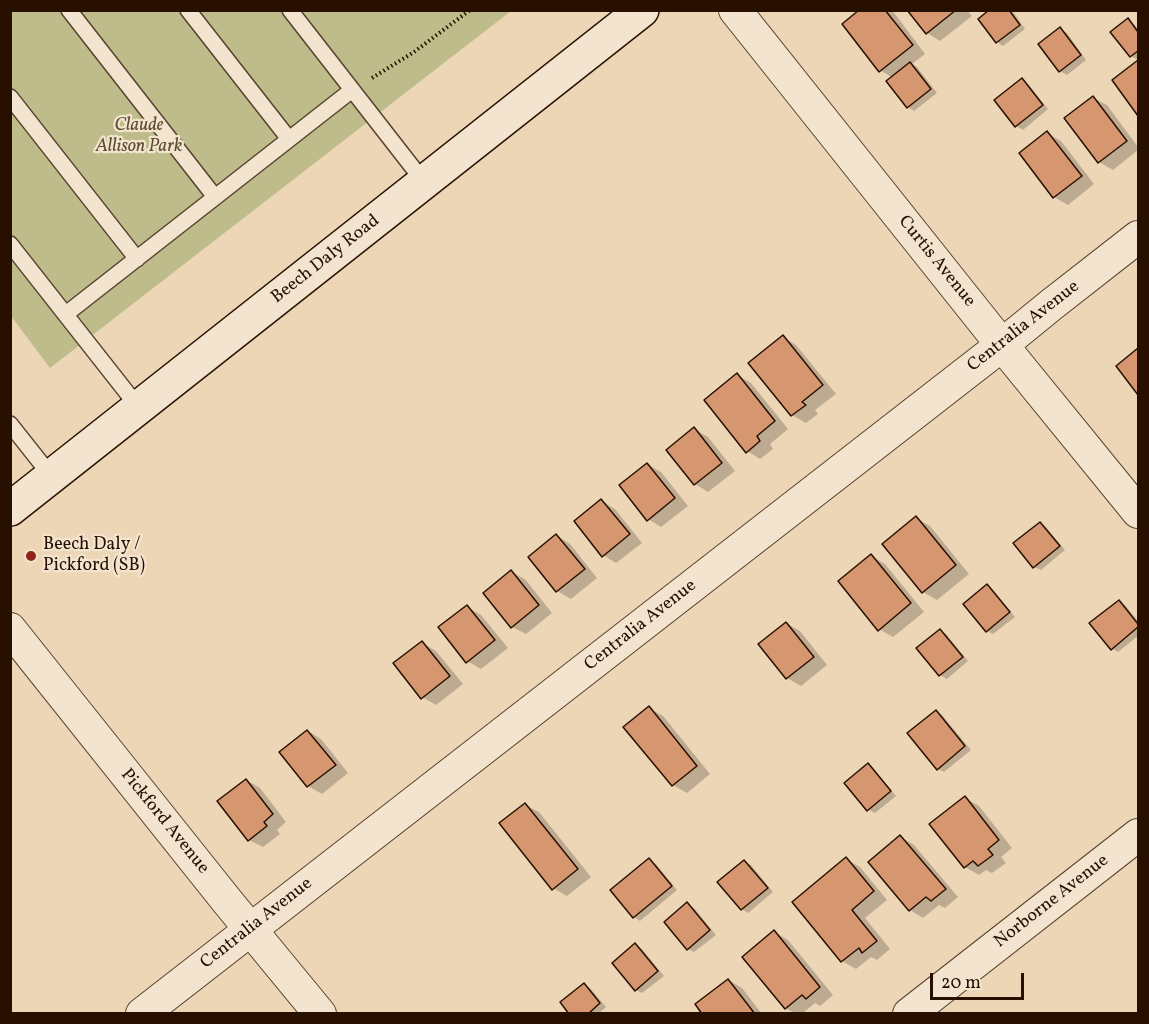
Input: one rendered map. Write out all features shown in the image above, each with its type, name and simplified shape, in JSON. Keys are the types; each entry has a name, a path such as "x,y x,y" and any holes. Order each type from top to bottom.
{"main road":[{"name":"Beech Daly Road","path":"10,509 642,10"}],"street":[{"name":"Curtis Avenue","path":"735,10 1138,512"},
{"name":"Centralia Avenue","path":"142,1014 1138,237"},
{"name":"Pickford Avenue","path":"10,629 320,1014"},
{"name":"Norborne Avenue","path":"909,1014 1138,835"}],"lane":[{"path":"69,10 215,197"},
{"path":"188,10 289,139"},
{"path":"290,10 424,182"},
{"path":"66,314 352,90"},
{"path":"10,98 137,259"},
{"path":"10,244 139,408"},
{"path":"10,424 52,477"}],"path":[{"path":"352,90 414,52 470,10"}],"green space":[{"name":"Claude Allison Park","path":"11,11 511,11 50,368 11,316"}],"building":[{"path":"859,10 885,10 913,45 879,72 842,24"},
{"path":"907,10 956,10 926,34"},
{"path":"989,10 1009,10 1020,25 996,43 978,19"},
{"path":"1128,18 1138,32 1138,51 1130,57 1110,32"},
{"path":"1060,27 1081,55 1059,72 1038,44"},
{"path":"1138,60 1138,116 1112,80"},
{"path":"910,62 931,89 907,108 886,81"},
{"path":"1022,78 1043,105 1015,127 994,100"},
{"path":"1093,96 1127,141 1098,163 1064,118"},
{"path":"1047,131 1082,176 1053,198 1019,153"},
{"path":"783,335 823,385 802,402 806,405 791,416 748,363"},
{"path":"1138,348 1138,395 1116,366"},
{"path":"737,373 775,421 757,436 760,441 746,453 704,400"},
{"path":"694,427 722,463 694,485 666,450"},
{"path":"647,463 675,498 647,521 619,485"},
{"path":"601,499 630,534 602,557 574,521"},
{"path":"916,516 956,565 922,593 882,544"},
{"path":"1040,522 1060,546 1033,568 1013,543"},
{"path":"556,534 585,569 556,592 528,557"},
{"path":"871,554 911,603 878,631 838,581"},
{"path":"511,570 539,605 511,628 483,593"},
{"path":"987,584 1010,612 986,632 963,604"},
{"path":"1119,600 1138,627 1111,650 1089,623"},
{"path":"467,605 495,640 466,663 438,627"},
{"path":"786,622 814,657 786,679 758,644"},
{"path":"940,629 963,657 939,676 916,648"},
{"path":"422,641 450,676 421,699 393,663"},
{"path":"649,706 697,766 672,786 623,727"},
{"path":"936,710 965,746 937,770 907,733"},
{"path":"307,730 336,765 307,787 279,752"},
{"path":"868,763 891,791 867,811 844,783"},
{"path":"246,779 273,814 264,822 267,826 248,841 217,801"},
{"path":"965,796 999,840 988,849 993,855 978,866 973,861 964,868 929,824"},
{"path":"525,803 578,869 552,890 499,823"},
{"path":"900,835 946,889 931,901 926,897 909,911 868,862"},
{"path":"846,857 874,891 852,910 877,941 862,953 859,948 841,962 792,902"},
{"path":"649,858 672,886 633,918 610,890"},
{"path":"744,860 768,888 741,910 717,882"},
{"path":"687,902 710,930 687,950 664,922"},
{"path":"774,930 820,987 806,999 802,995 785,1009 742,957"},
{"path":"635,943 658,971 635,991 612,963"},
{"path":"728,979 755,1014 702,1014 695,1004"},
{"path":"584,983 600,1003 588,1014 569,1014 560,1002"}],"place":[{"name":"Beech Daly / Pickford (SB)","path":"31,556"}]}
